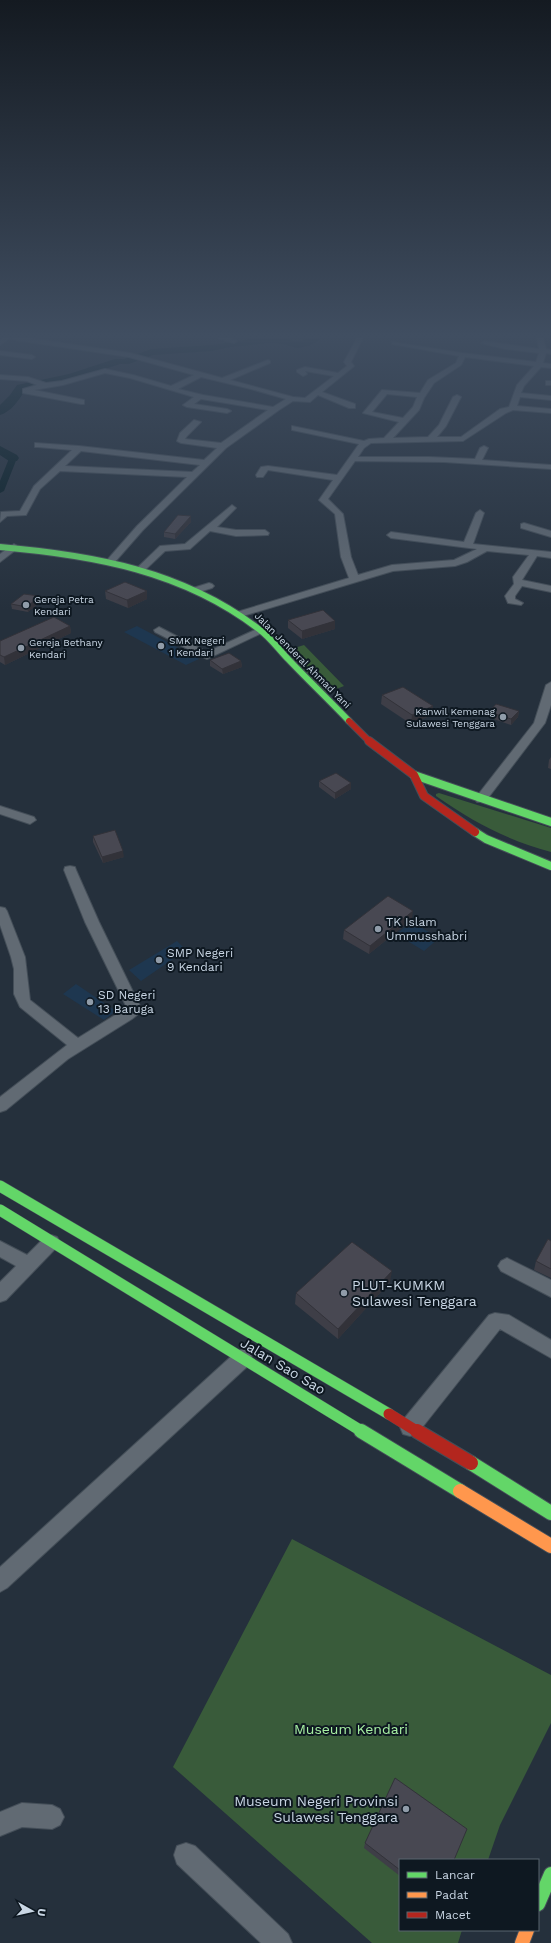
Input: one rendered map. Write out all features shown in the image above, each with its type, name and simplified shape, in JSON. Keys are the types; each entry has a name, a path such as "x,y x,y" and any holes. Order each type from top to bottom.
{"main road":[{"name":"Jalan Jenderal Ahmad Yani","path":"0,546 80,554 140,569 196,590 240,614 261,631 375,747 414,774 551,822"},
{"path":"414,774 424,796 461,824 486,839 551,866"},
{"path":"424,796 445,785"},
{"name":"Jalan Sao Sao","path":"0,1186 410,1427 551,1513"},
{"name":"Jalan Sao Sao","path":"0,1210 551,1546"},
{"path":"539,1902 551,1874"},
{"path":"522,1943 528,1931"}],"street":[{"path":"190,429 183,435 181,441 223,446"},
{"path":"111,561 140,528 223,446 244,429"},
{"path":"298,429 364,443 387,440 465,439 479,429"},
{"path":"387,440 398,429"},
{"path":"430,440 439,429"},
{"path":"355,580 346,557 339,514 323,500 337,478 364,443"},
{"path":"38,445 79,448 207,463"},
{"path":"0,519 4,514 23,513 36,488 79,448"},
{"path":"478,461 484,448"},
{"path":"353,459 430,459 478,461 520,466 549,465"},
{"path":"58,468 194,475"},
{"path":"260,475 264,469 268,468 337,478"},
{"path":"140,569 163,548 187,547 207,529 211,528 232,508"},
{"path":"468,545 480,513"},
{"path":"524,526 551,534"},
{"path":"211,528 236,533 265,533"},
{"path":"391,535 551,555"},
{"path":"0,559 14,548"},
{"path":"240,614 399,566 423,566 456,563 486,548"},
{"path":"535,553 518,576 517,581 520,583 551,589"},
{"path":"518,603 511,601 510,596 520,583"},
{"path":"196,590 209,586"},
{"path":"159,630 207,656 261,631"},
{"path":"481,798 539,723 551,685"},
{"path":"0,810 30,820"},
{"path":"0,1106 53,1062 132,1011 133,1006 92,922 70,870"},
{"path":"0,911 7,925 19,961 22,975 20,996 25,1003 78,1046"},
{"path":"0,1294 51,1242"},
{"path":"0,1248 28,1265"},
{"path":"507,1266 551,1289"},
{"path":"410,1427 495,1322 503,1321 550,1348"},
{"path":"0,1581 243,1358"},
{"path":"0,1824 22,1815 52,1817"},
{"path":"186,1855 279,1943"}],"shaded area":[{"name":"SMK Negeri 1 Kendari","path":"137,626 199,659 186,665 124,632"},
{"path":"412,922 439,938 424,951 396,934"},
{"name":"SMP Negeri 9 Kendari","path":"177,941 186,950 141,981 129,970"},
{"name":"SD Negeri 13 Baruga","path":"76,984 116,1011 104,1020 63,994"}],"green space":[{"path":"304,645 344,686 326,693 285,651"},
{"path":"439,793 551,828 551,852 505,836 477,822 436,796 436,794"},
{"name":"Museum Kendari","path":"292,1539 551,1675 551,1723 500,1825 488,1859 399,1859 399,1931 462,1931 458,1943 372,1943 173,1767"}],"building":[{"path":"178,515 191,516 175,534 164,532"},
{"path":"125,582 147,591 127,600 105,591"},
{"path":"24,594 39,596 27,607 11,604"},
{"path":"323,610 335,621 302,631 288,620"},
{"path":"54,617 70,626 4,657 0,655 0,641"},
{"path":"229,653 241,661 222,669 210,660"},
{"path":"403,687 433,706 412,715 382,695"},
{"path":"496,704 519,711 511,719 489,712"},
{"path":"336,773 351,783 335,793 319,781"},
{"path":"115,830 123,851 102,857 93,836"},
{"name":"TK Islam Ummusshabri","path":"388,896 413,911 370,946 344,930"},
{"path":"548,1239 551,1241 551,1269 536,1261"},
{"name":"PLUT-KUMKM Sulawesi Tenggara","path":"352,1242 392,1271 338,1329 296,1293"},
{"name":"Museum Negeri Provinsi Sulawesi Tenggara","path":"395,1778 467,1829 454,1859 399,1859 399,1869 365,1843"}],"waterway":[{"path":"0,450 13,458"},
{"path":"0,491 13,458"}],"traffic: fast":[{"path":"0,547 69,554 103,560 137,568 170,579 202,593 232,609 260,630 349,721"},
{"path":"414,775 551,822"},
{"path":"475,832 486,839 551,866"},
{"path":"0,1186 389,1414"},
{"path":"0,1210 460,1491"},
{"path":"471,1463 551,1513"},
{"path":"539,1902 551,1874"}],"traffic: slow":[{"path":"460,1491 551,1546"},
{"path":"522,1943 527,1931"}],"traffic: jam":[{"path":"349,721 375,747 414,775 424,796 475,832"},
{"path":"389,1414 471,1463"}],"place":[{"name":"Gereja Petra Kendari","path":"26,605"},
{"name":"SMK Negeri 1 Kendari","path":"161,646"},
{"name":"Gereja Bethany Kendari","path":"21,648"},
{"name":"Kanwil Kemenag Sulawesi Tenggara","path":"503,717"},
{"name":"TK Islam Ummusshabri","path":"378,929"},
{"name":"SMP Negeri 9 Kendari","path":"159,960"},
{"name":"SD Negeri 13 Baruga","path":"90,1002"},
{"name":"PLUT-KUMKM Sulawesi Tenggara","path":"344,1293"},
{"name":"Museum Negeri Provinsi Sulawesi Tenggara","path":"406,1809"}]}
